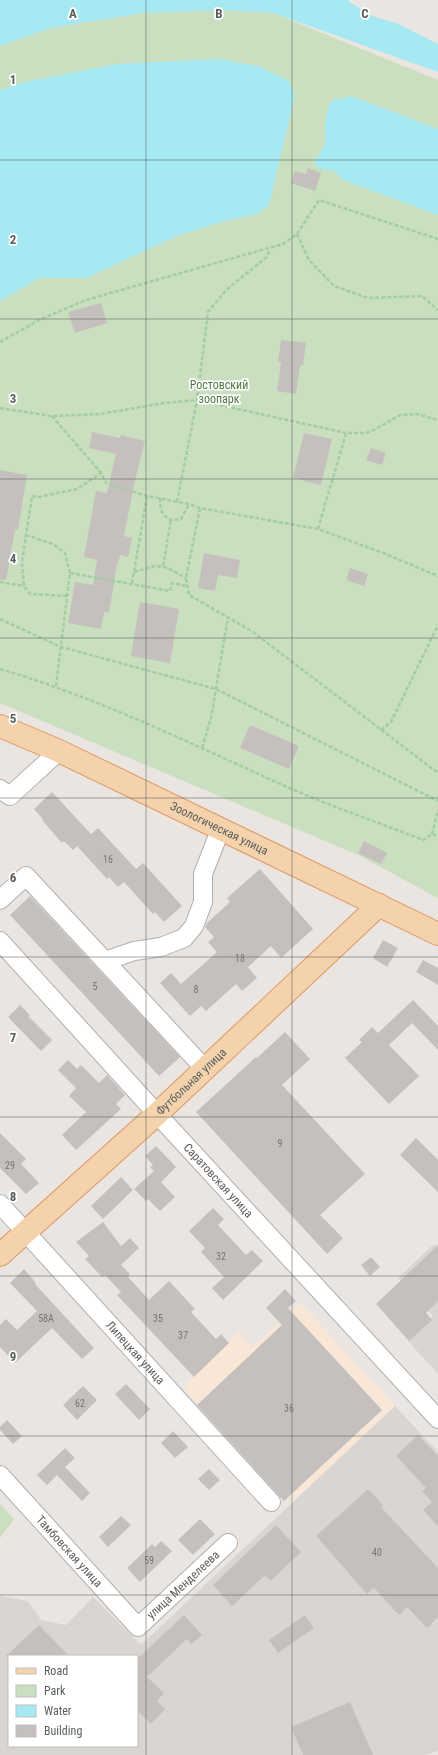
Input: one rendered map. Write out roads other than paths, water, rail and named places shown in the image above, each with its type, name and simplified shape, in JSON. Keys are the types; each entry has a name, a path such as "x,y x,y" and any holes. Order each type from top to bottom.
{"main road":[{"name":"Зоологическая улица","path":"0,726 59,751 438,934"},
{"name":"Футбольная улица","path":"0,1255 205,1069 379,905"}],"street":[{"path":"0,789 10,796 59,751"},
{"path":"104,961 134,951 161,948 184,938 194,926 203,902 203,874 221,828"},
{"path":"0,900 26,876 205,1069"},
{"name":"Саратовская улица","path":"0,941 156,1114 438,1419"},
{"name":"Липецкая улица","path":"0,1204 271,1502"},
{"name":"Тамбовская улица","path":"0,1475 138,1627"},
{"name":"улица Менделеева","path":"138,1627 228,1543"}],"water":[{"path":"0,0 349,0 349,2 375,17 399,24 438,44 438,72 273,13 225,10 143,13 51,28 0,46"},
{"path":"219,59 258,66 289,81 295,95 269,205 258,214 225,221 179,235 86,278 39,278 0,301 0,90 25,82 117,64"},
{"path":"351,96 438,129 438,215 343,180 334,171 322,170 315,165 316,159 325,144 325,123 330,102 336,98 341,99"}],"park label":[{"name":"Ростовский зоопарк","path":"219,392"}]}
